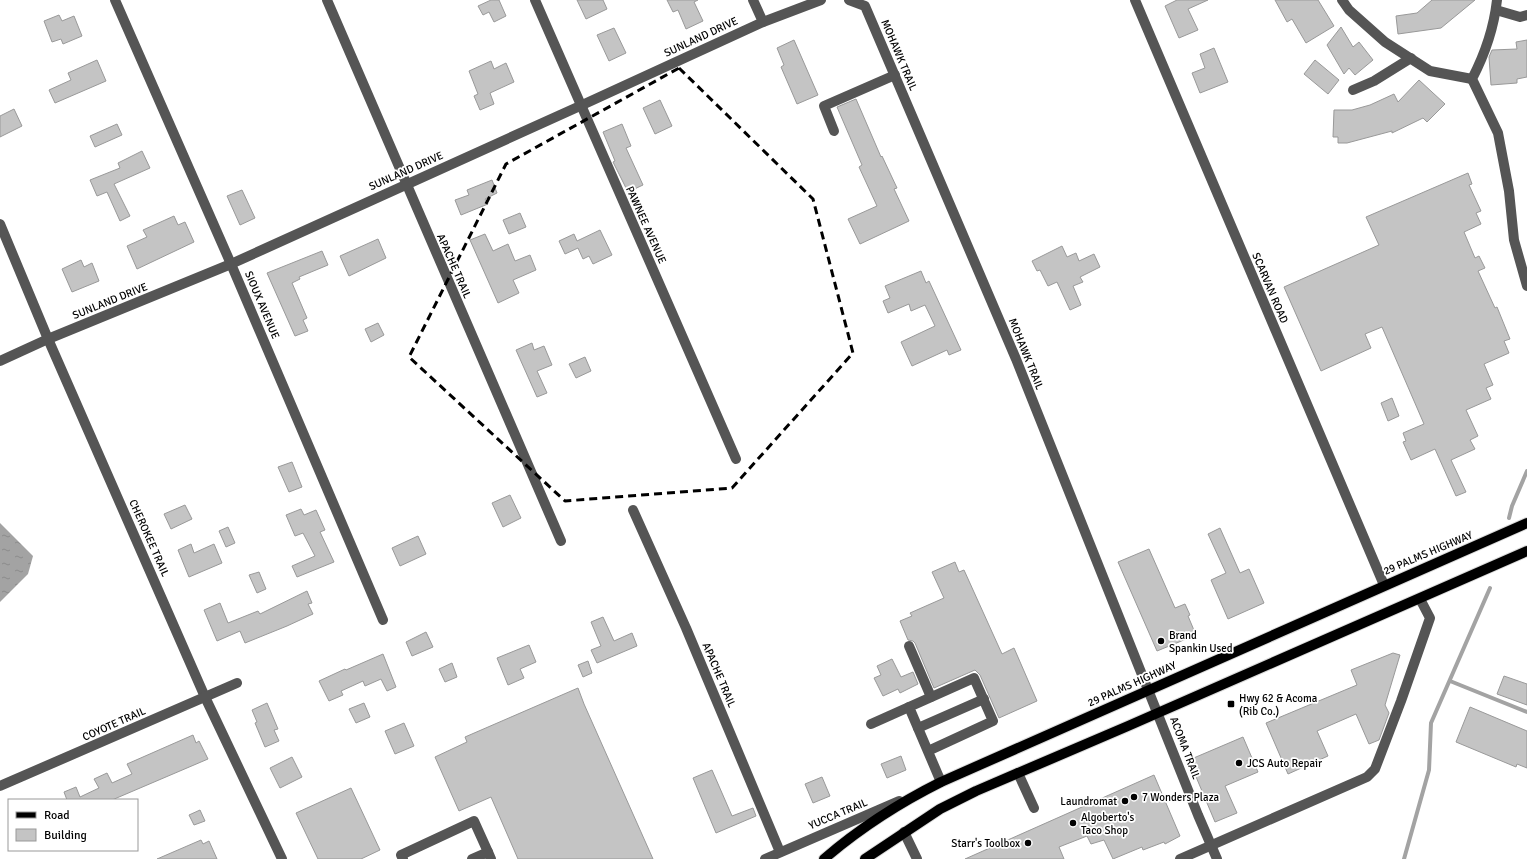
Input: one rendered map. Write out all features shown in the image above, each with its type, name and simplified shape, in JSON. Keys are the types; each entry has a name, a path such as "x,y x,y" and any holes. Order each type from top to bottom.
{"main road":[{"name":"29 PALMS HIGHWAY","path":"824,859 888,811 941,782 1527,523"},
{"path":"866,859 940,809 1018,773 1527,551"}],"street":[{"name":"SIOUX AVENUE","path":"115,0 231,264 383,620"},
{"name":"APACHE TRAIL","path":"327,0 561,541"},
{"name":"PAWNEE AVENUE","path":"535,0 580,106 736,459"},
{"path":"753,0 763,22"},
{"name":"SUNLAND DRIVE","path":"0,361 48,339 231,264 763,22 821,0"},
{"name":"MOHAWK TRAIL","path":"849,0 865,6 895,75 1016,359 1158,713"},
{"name":"SCARVAN ROAD","path":"1134,0 1384,585"},
{"path":"1342,0 1349,10 1385,42 1430,71 1472,78"},
{"path":"1472,78 1484,56 1496,5 1520,17 1527,15"},
{"path":"1353,90 1374,81 1411,58"},
{"path":"834,131 824,106 895,75"},
{"path":"1472,78 1498,133 1509,191 1514,240 1527,286"},
{"name":"CHEROKEE TRAIL","path":"0,224 48,339 205,697 282,859"},
{"name":"APACHE TRAIL","path":"632,510 686,628 780,852"},
{"path":"1180,859 1367,777 1375,769 1430,618 1420,598"},
{"path":"909,646 931,697"},
{"path":"871,724 974,678 993,721 928,751"},
{"name":"COYOTE TRAIL","path":"0,786 237,683"},
{"path":"918,728 984,699"},
{"path":"909,707 941,782"},
{"name":"ACOMA TRAIL","path":"1158,713 1217,859"},
{"path":"1018,773 1034,808"},
{"name":"YUCCA TRAIL","path":"765,859 921,792"},
{"path":"403,859 401,855 474,821 489,856 472,859"},
{"path":"904,832 917,859"}],"highlighted area":[{"path":"679,68 813,199 853,353 732,488 565,501 409,357 506,164"}],"water":[{"path":"0,523 33,556 28,574 0,602"}],"building":[{"path":"491,0 499,0 506,16 494,22 489,12 483,15 478,6"},
{"path":"577,0 603,0 607,9 586,19"},
{"path":"667,0 698,0 694,2 703,21 686,29 678,10 673,12"},
{"path":"1177,0 1208,0 1188,9 1198,30 1179,38 1165,6"},
{"path":"1275,0 1318,0 1334,26 1306,43 1292,19 1287,22"},
{"path":"1432,0 1475,0 1441,28 1398,34 1396,16 1417,13"},
{"path":"59,15 62,21 74,16 82,36 63,44 61,39 52,42 44,21"},
{"path":"1341,27 1353,47 1359,42 1373,60 1355,75 1349,68 1344,74 1327,45"},
{"path":"614,28 626,53 609,61 597,35"},
{"path":"794,40 818,95 797,104 781,67 784,65 777,48"},
{"path":"1527,40 1527,77 1517,79 1517,83 1491,85 1489,57 1492,50 1517,49 1516,42"},
{"path":"1214,48 1228,82 1200,93 1192,73 1205,68 1200,54"},
{"path":"97,60 106,81 55,103 49,90 71,80 68,73"},
{"path":"1315,60 1339,80 1328,94 1304,74"},
{"path":"491,61 494,69 506,63 514,82 490,93 494,104 480,110 474,96 478,94 469,71"},
{"path":"1419,80 1445,104 1427,122 1423,118 1392,133 1392,131 1347,143 1338,143 1338,137 1333,137 1334,110 1352,110 1370,105 1394,94 1398,102"},
{"path":"856,99 881,157 882,156 897,188 894,189 909,221 860,244 848,219 877,206 859,167 862,165 837,107"},
{"path":"660,100 672,126 655,134 643,108"},
{"path":"14,109 22,126 0,137 0,116"},
{"path":"117,124 122,135 95,147 90,136"},
{"path":"622,124 631,146 626,148 643,185 628,192 613,162 615,161 603,132"},
{"path":"142,151 150,168 114,184 130,216 120,221 107,192 97,196 90,180 120,168 118,163"},
{"path":"1468,173 1472,184 1469,185 1481,211 1476,213 1481,224 1464,232 1475,258 1479,256 1485,268 1478,271 1495,308 1497,307 1510,339 1504,341 1509,353 1484,364 1493,385 1486,388 1491,399 1466,410 1478,436 1470,440 1475,449 1451,460 1466,492 1456,496 1435,449 1411,460 1403,442 1406,441 1403,433 1424,424 1382,327 1365,334 1371,348 1321,371 1284,287 1379,245 1366,217"},
{"path":"492,180 497,193 485,199 488,204 461,215 455,200 469,195 467,190"},
{"path":"242,190 255,218 240,225 227,196"},
{"path":"520,213 526,227 509,234 503,220"},
{"path":"174,216 178,225 185,222 194,242 137,269 127,246 147,237 143,230"},
{"path":"600,230 612,255 593,264 589,256 583,259 578,248 565,254 559,241 574,234 577,241"},
{"path":"485,234 493,251 508,244 515,261 530,255 536,270 513,280 519,293 498,303 470,240"},
{"path":"378,239 386,258 349,276 340,256"},
{"path":"1062,246 1067,257 1076,253 1079,261 1094,254 1100,267 1080,277 1083,282 1073,286 1081,305 1070,310 1057,282 1048,286 1040,270 1037,271 1032,261"},
{"path":"322,251 328,265 299,277 300,279 292,283 307,318 303,320 308,331 295,336 267,273"},
{"path":"81,260 84,267 92,263 99,281 72,292 62,269"},
{"path":"921,271 926,283 929,281 961,350 949,355 947,350 912,366 901,342 935,326 925,305 911,311 909,304 888,313 883,301 890,298 885,286"},
{"path":"378,323 384,335 371,342 365,329"},
{"path":"532,343 534,350 544,346 552,365 537,371 547,393 537,397 516,350"},
{"path":"585,357 591,371 576,378 569,364"},
{"path":"1392,398 1399,416 1388,421 1381,403"},
{"path":"292,462 302,487 289,492 278,467"},
{"path":"510,495 521,518 503,527 492,503"},
{"path":"185,505 192,519 171,529 164,514"},
{"path":"301,509 304,515 316,510 325,530 320,532 334,562 297,577 292,566 315,556 303,533 295,536 286,515"},
{"path":"228,527 235,543 226,547 219,531"},
{"path":"1220,528 1240,573 1249,569 1264,603 1228,619 1211,580 1226,573 1208,534"},
{"path":"418,536 426,554 400,566 392,548"},
{"path":"191,544 194,553 214,544 222,563 189,577 178,550"},
{"path":"1149,549 1175,608 1185,604 1196,635 1157,651 1118,562"},
{"path":"955,562 959,572 964,570 1002,654 1014,648 1037,701 999,718 980,675 975,670 934,688 915,643 908,640 900,621 912,616 910,613 944,598 932,572"},
{"path":"259,572 266,589 257,593 249,575"},
{"path":"307,591 312,603 308,604 313,614 245,643 240,631 217,641 204,610 220,603 228,623 258,611 260,614"},
{"path":"603,617 614,641 632,633 637,646 597,663 591,650 601,646 591,622"},
{"path":"426,632 433,647 412,656 406,642"},
{"path":"529,645 536,662 520,669 524,678 508,685 497,658"},
{"path":"1393,653 1400,655 1385,705 1389,713 1379,740 1369,744 1356,714 1317,731 1328,756 1288,774 1266,723 1357,685 1351,670"},
{"path":"383,654 396,687 387,691 381,679 365,686 363,681 341,691 343,695 329,701 319,681"},
{"path":"892,659 901,677 913,672 918,684 900,693 898,689 883,696 874,678 881,675 877,666"},
{"path":"588,661 592,673 583,677 578,665"},
{"path":"452,663 457,677 445,682 439,669"},
{"path":"1504,676 1527,684 1527,705 1497,694"},
{"path":"578,688 653,859 518,859 491,797 459,811 435,757 467,742 465,737"},
{"path":"267,703 278,729 274,730 279,741 265,747 255,723 257,722 252,710"},
{"path":"364,703 370,717 356,723 349,709"},
{"path":"1470,707 1527,731 1527,768 1517,764 1516,767 1456,742"},
{"path":"404,723 414,746 395,754 385,731"},
{"path":"193,735 196,743 199,741 208,759 114,799 67,799 64,792 76,787 80,797 99,788 94,779 107,773 112,783 132,774 127,764"},
{"path":"1243,737 1258,772 1225,786 1237,813 1215,822 1189,760"},
{"path":"901,756 906,770 887,778 881,764"},
{"path":"292,757 302,777 280,788 270,768"},
{"path":"712,770 732,816 753,808 756,816 716,833 693,778"},
{"name":"7 Wonders Plaza","path":"1154,775 1180,836 1165,844 1164,842 1143,850 1142,847 1113,859 1104,840 1091,844 1087,836 1059,847 1064,859 965,859"},
{"path":"822,777 830,796 813,803 805,784"},
{"path":"351,788 380,850 361,859 318,859 296,813"},
{"path":"200,810 205,821 194,825 189,815"},
{"path":"201,840 203,844 209,841 217,859 157,859"}],"waterway":[{"path":"1509,518 1512,506 1527,471"},
{"path":"1404,859 1429,770 1431,723 1490,588"},
{"path":"1450,681 1527,712"}],"place":[{"name":"Brand Spankin Used","path":"1161,641"},
{"name":"Hwy 62 & Acoma (Rib Co.)","path":"1231,704"},
{"name":"JCS Auto Repair","path":"1239,763"},
{"name":"7 Wonders Plaza","path":"1134,797"},
{"name":"Laundromat","path":"1125,801"},
{"name":"Algoberto's Taco Shop","path":"1073,823"},
{"name":"Starr's Toolbox","path":"1028,843"}]}
